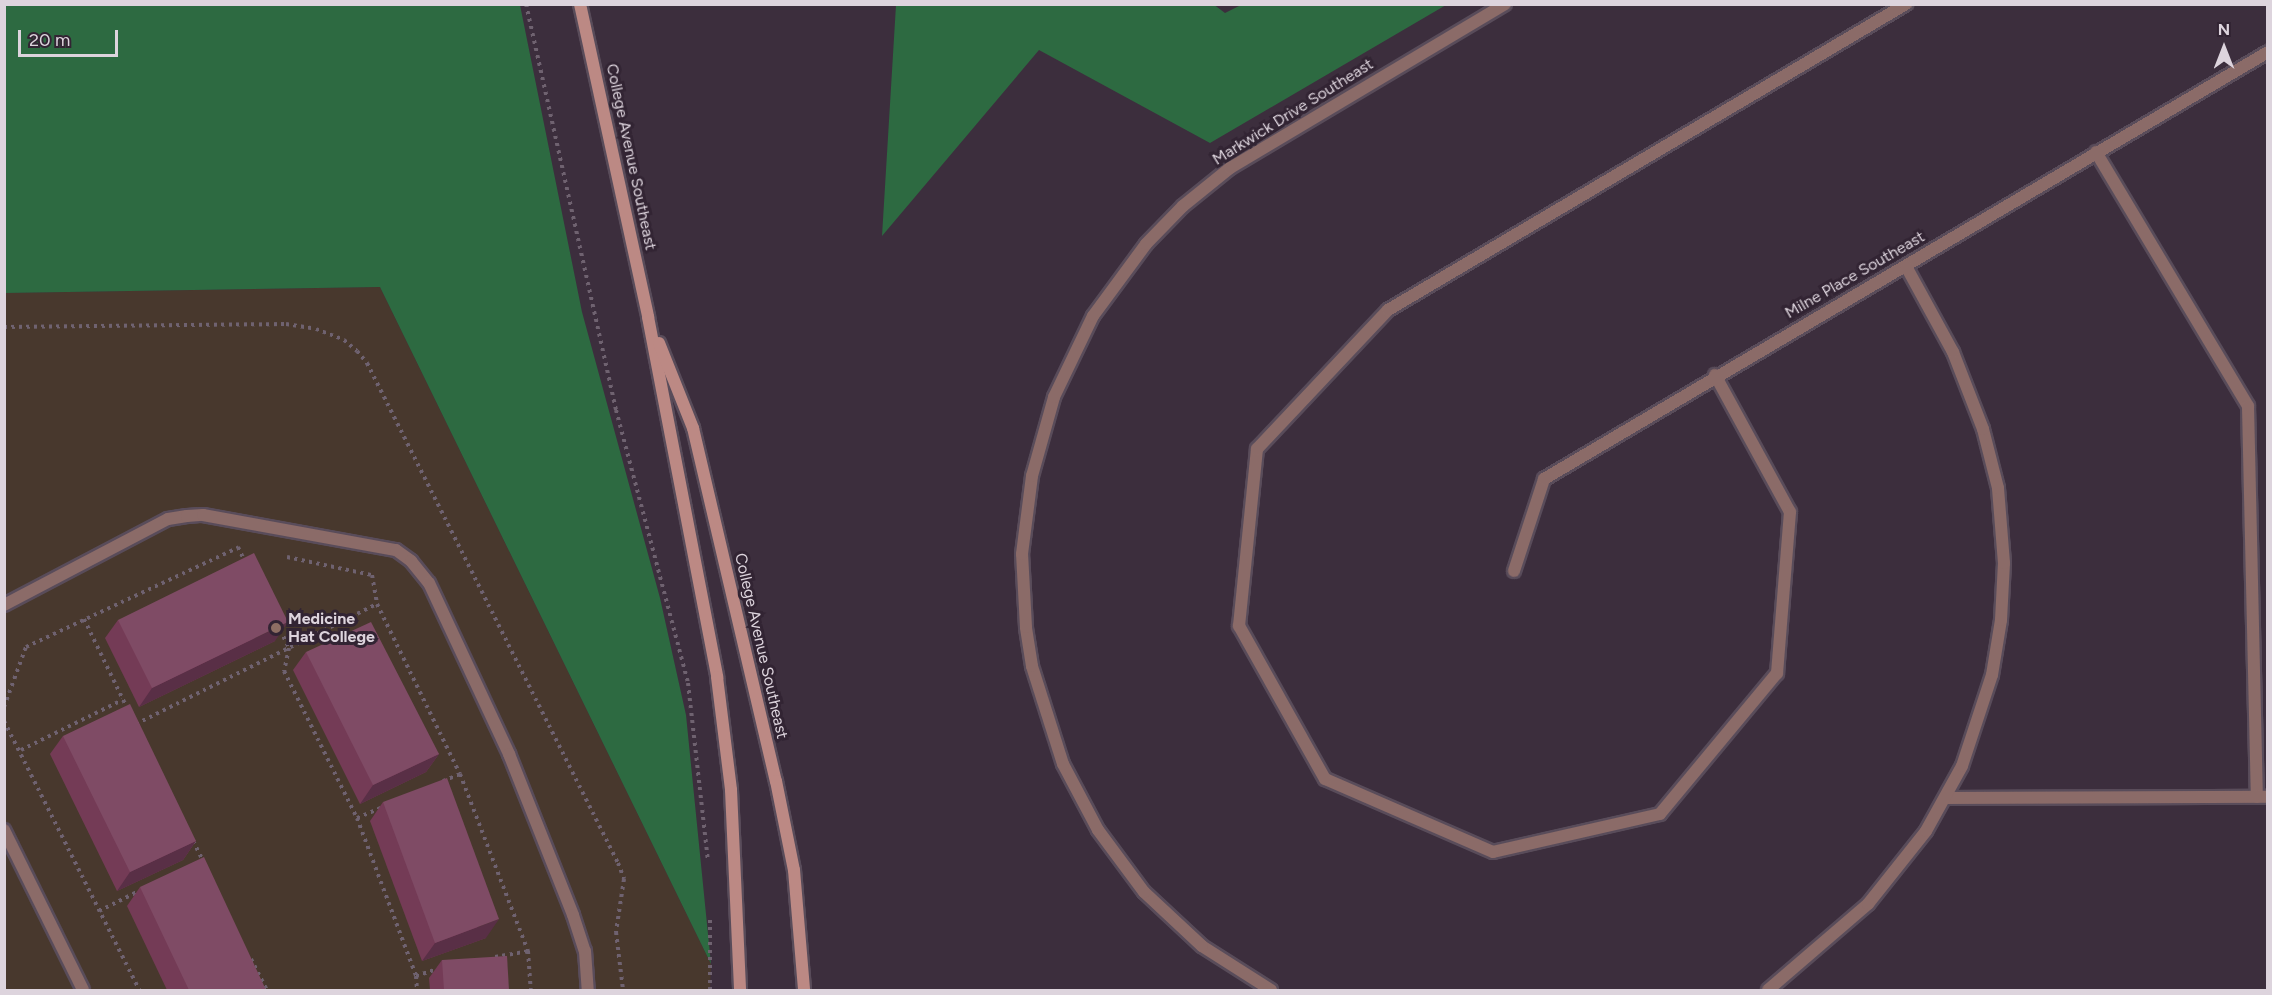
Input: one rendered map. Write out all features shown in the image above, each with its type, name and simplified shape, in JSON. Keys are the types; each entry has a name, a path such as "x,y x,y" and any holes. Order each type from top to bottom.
{"street":[{"name":"College Avenue Southeast","path":"580,4 648,317 717,677 731,790 740,990"},
{"name":"Markwick Drive Southeast","path":"1270,990 1202,946 1144,892 1098,830 1063,764 1032,666 1026,627 1022,554 1034,466 1054,397 1093,316 1146,244 1183,206 1230,168 1505,4"},
{"path":"1715,375 1790,512 1777,673 1660,814 1493,852 1325,779 1239,626 1257,449 1388,310 1906,4"},
{"name":"Milne Place Southeast","path":"1514,571 1544,479 1715,375 1906,266 2268,52"},
{"path":"1947,798 2262,797 2248,406 2096,152"},
{"path":"1768,990 1868,904 1947,798 1980,720 1992,675 2001,620 2001,527 1998,489 1983,429 1953,352 1906,266"},
{"name":"College Avenue Southeast","path":"648,317 693,428 774,770 794,870 804,990"},
{"path":"4,605 168,519 187,516 202,515 396,550 411,561 429,582 509,754 573,915 585,951 588,990"},
{"path":"4,830 83,990"}],"path":[{"path":"526,4 616,410 688,683 710,874"},
{"path":"238,546 248,567"},
{"path":"4,707 26,647 238,546 249,549"},
{"path":"283,556 372,575 377,604 460,774 528,951 531,990"},
{"path":"135,724 377,604"},
{"path":"84,619 140,734"},
{"path":"279,628 289,648 284,671 357,818 416,975 417,990"},
{"path":"21,750 122,700"},
{"path":"4,721 21,750 139,990"},
{"path":"440,783 460,774"},
{"path":"357,818 388,805"},
{"path":"192,839 207,870"},
{"path":"192,865 202,860"},
{"path":"99,911 150,885"},
{"path":"710,990 711,909"},
{"path":"247,950 267,990"},
{"path":"485,959 528,951"},
{"path":"416,975 453,966"}],"shaded area":[{"name":"Medicine Hat College","path":"380,287 711,964 710,990 5,990 4,293"}],"green space":[{"path":"1213,4 1225,13 1243,4 1446,5 1210,143 1039,50 882,236 896,5"},
{"path":"4,5 520,5 582,312 660,598 686,715 711,964 380,287 5,293"}],"building":[{"path":"254,553 288,622 152,688 118,620"},
{"path":"371,622 439,754 373,785 306,652"},
{"path":"130,704 196,841 130,872 63,736"},
{"path":"447,778 499,919 435,943 383,802"},
{"path":"204,857 266,990 189,990 140,887"},
{"path":"507,956 509,990 444,990 442,960"}],"place":[{"name":"Medicine Hat College","path":"276,628"}]}
